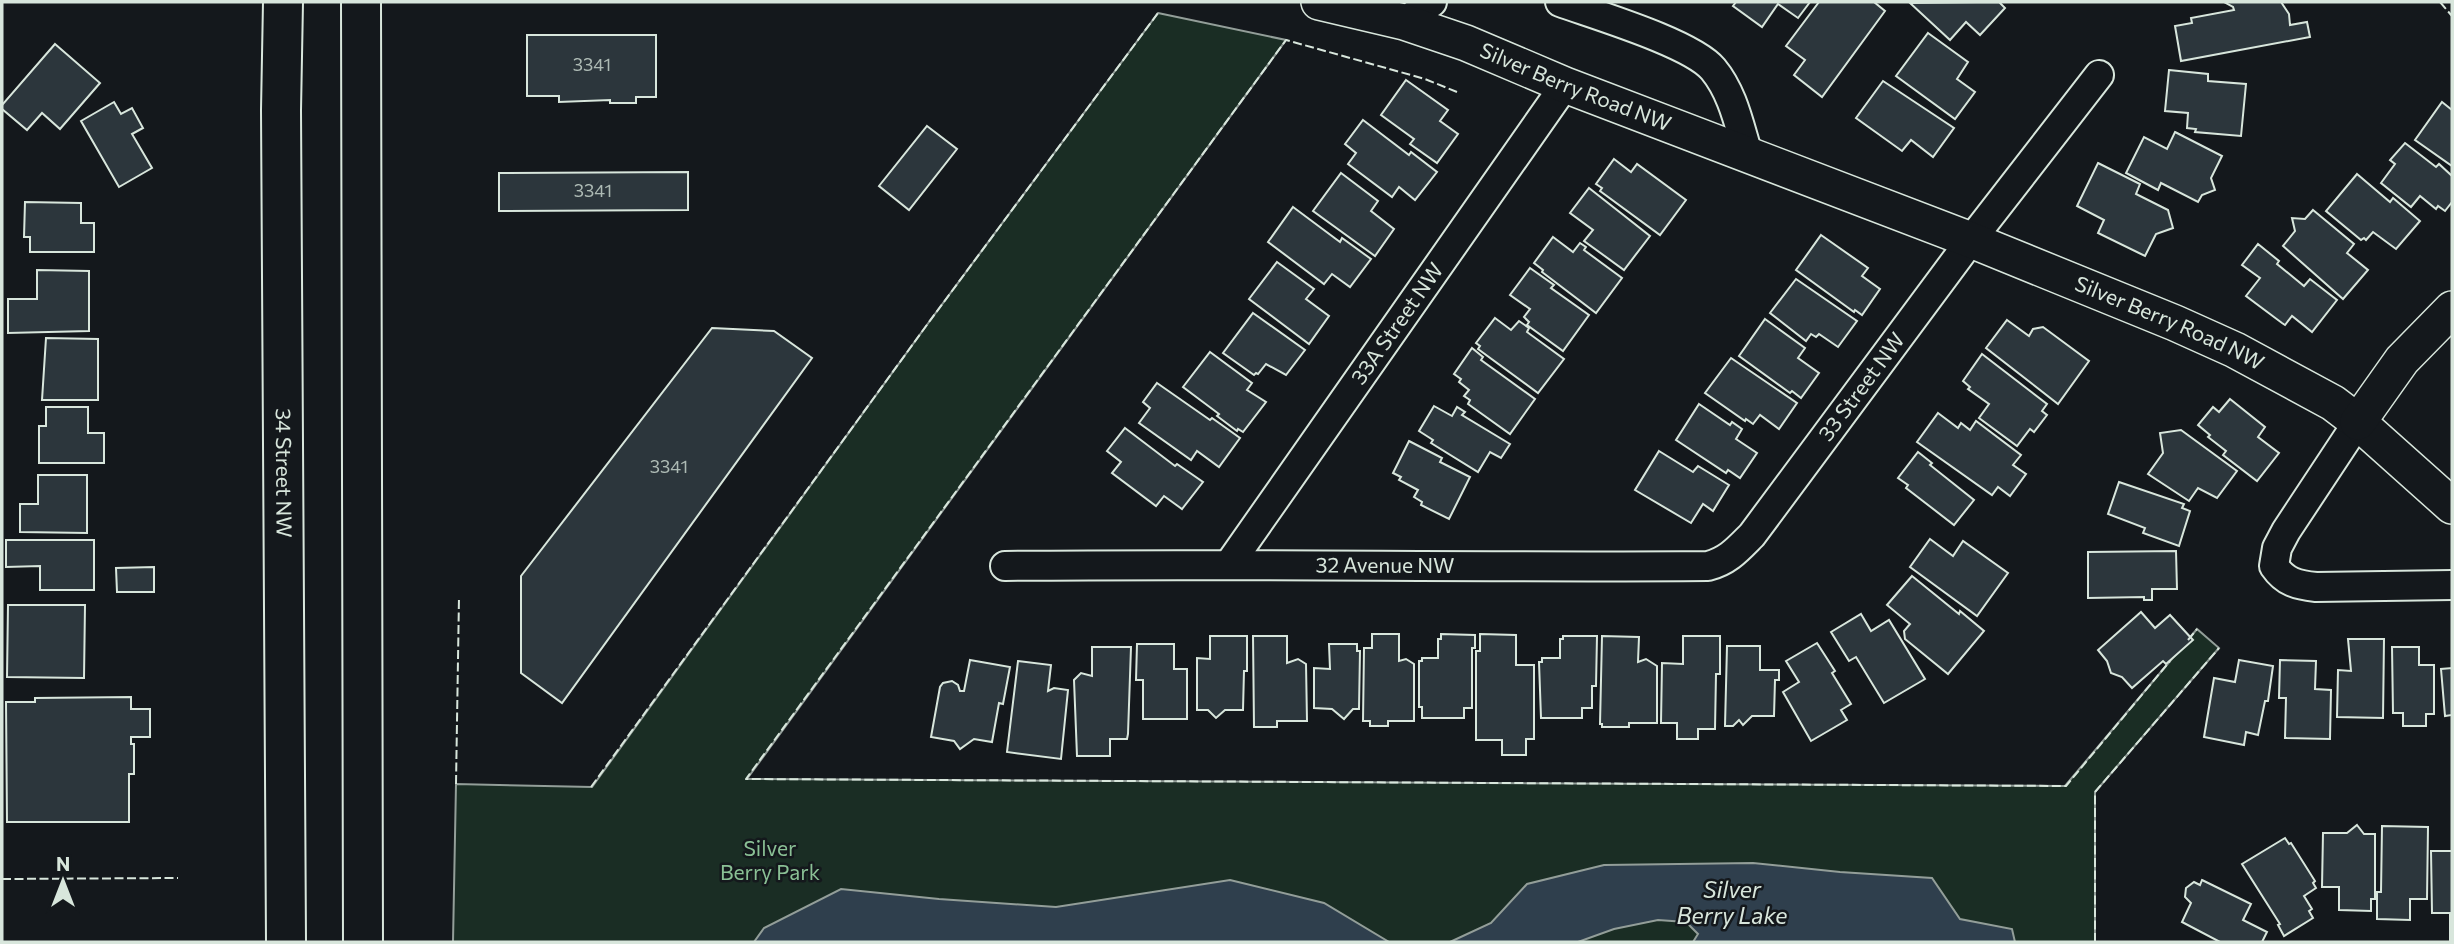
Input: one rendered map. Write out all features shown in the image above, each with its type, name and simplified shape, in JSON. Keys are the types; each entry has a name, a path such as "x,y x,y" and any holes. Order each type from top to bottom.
{"main road":[{"name":"34 Street NW","path":"283,2 281,138 286,942"},
{"path":"360,2 363,942"}],"street":[{"name":"Silver Berry Road NW","path":"1319,2 1404,22 1466,43 1565,85 1970,240 2235,349 2302,385 2358,422 2452,506"},
{"name":"Silver Berry Road NW","path":"1368,2 1404,22"},
{"path":"1404,22 1432,2"},
{"path":"1560,2 1686,48 1712,68 1729,93 1748,154"},
{"path":"1970,240 2099,75"},
{"name":"33A Street NW","path":"1230,564 1565,85"},
{"name":"33 Street NW","path":"1752,535 1970,240"},
{"path":"2452,309 2402,360 2358,422 2286,531 2277,548 2274,566 2282,577 2297,585 2452,585"},
{"name":"32 Avenue NW","path":"1005,566 1708,566 1721,562 1752,535"}],"green space":[{"name":"Silver Berry Park","path":"1158,13 1286,40 747,779 2065,786 2197,629 2219,648 2095,792 2095,942 453,942 456,784 592,787 929,322"}],"water":[{"name":"Silver Berry Lake","path":"1753,863 1932,878 1960,919 2012,929 2015,942 1693,942 1698,934 1686,922 1658,920 1614,929 1578,942 1450,942 1491,923 1527,884 1604,865"},
{"path":"1230,880 1324,903 1389,942 754,942 764,928 841,889 1056,907"}],"building":[{"path":"1736,2 1810,2 1798,18 1778,4 1762,27 1733,6"},
{"path":"1819,2 1874,2 1885,11 1822,97 1794,75 1805,60 1786,46"},
{"path":"1999,2 2005,8 1980,35 1966,22 1950,40 1910,3"},
{"path":"2224,2 2281,2 2289,14 2290,25 2307,22 2310,37 2181,61 2175,26 2192,23 2191,18 2234,10"},
{"path":"1928,33 1968,62 1957,79 1975,92 1955,119 1896,76"},
{"path":"527,35 656,35 656,97 636,97 636,103 610,103 610,100 559,102 559,96 527,96"},
{"path":"55,44 100,83 60,129 42,113 27,130 2,109 2,105"},
{"path":"2169,70 2208,74 2208,81 2246,84 2241,136 2195,132 2196,129 2187,128 2188,113 2165,111"},
{"path":"1406,80 1448,110 1440,121 1458,134 1437,163 1410,144 1414,139 1381,115"},
{"path":"1883,81 1954,128 1933,157 1911,140 1902,151 1856,118"},
{"path":"114,102 121,114 132,108 143,128 132,134 152,168 119,187 81,121"},
{"path":"2442,102 2452,110 2452,166 2415,140"},
{"path":"1363,120 1409,155 1411,152 1437,172 1415,200 1399,187 1392,197 1348,164 1356,153 1345,144"},
{"path":"927,126 957,149 909,210 879,186"},
{"path":"2175,132 2222,156 2211,178 2215,190 2202,195 2198,202 2161,183 2158,190 2126,173 2144,137 2167,149"},
{"path":"2405,143 2436,167 2439,164 2452,176 2452,202 2445,211 2438,206 2436,209 2420,196 2411,207 2381,183 2395,164 2390,160"},
{"path":"1614,159 1631,172 1637,164 1686,200 1660,235 1600,191 1602,188 1596,184"},
{"path":"2098,163 2140,184 2136,194 2168,210 2173,228 2156,234 2145,256 2098,233 2104,220 2077,206"},
{"path":"688,172 688,210 499,211 499,173"},
{"path":"1341,173 1378,201 1371,211 1394,229 1375,256 1313,211"},
{"path":"2357,174 2390,202 2393,198 2420,221 2396,249 2373,232 2366,240 2361,240 2326,211"},
{"path":"1589,188 1650,236 1624,270 1584,241 1593,230 1570,213"},
{"path":"25,202 81,203 81,223 94,223 94,252 30,252 30,237 24,237"},
{"path":"1293,207 1340,242 1342,238 1371,259 1350,287 1332,274 1324,284 1268,242"},
{"path":"2313,210 2354,244 2347,253 2368,270 2343,299 2283,246 2295,231 2292,218 2305,219"},
{"path":"1821,235 1868,268 1862,276 1880,289 1862,315 1796,270"},
{"path":"1553,237 1573,252 1580,243 1586,247 1584,250 1622,278 1596,313 1534,263"},
{"path":"2258,244 2304,286 2310,279 2337,300 2312,332 2292,316 2285,325 2246,296 2260,278 2242,265"},
{"path":"1277,262 1314,289 1306,299 1329,316 1309,344 1249,299"},
{"path":"1530,268 1554,285 1551,288 1589,315 1563,351 1527,325 1529,322 1524,317 1530,309 1510,295"},
{"path":"37,270 89,271 89,331 8,333 8,299 37,299"},
{"path":"1796,279 1857,321 1838,347 1819,334 1816,337 1811,334 1806,341 1770,313"},
{"path":"1253,313 1305,350 1286,375 1266,364 1254,375 1223,353"},
{"path":"1495,318 1511,330 1519,321 1529,328 1527,332 1564,359 1538,393 1478,349 1480,346 1476,343"},
{"path":"1765,319 1805,348 1798,358 1819,373 1801,398 1739,356"},
{"path":"2007,320 2029,336 2033,329 2043,327 2089,361 2058,404 1986,348"},
{"path":"712,328 774,331 812,358 562,703 521,673 521,576"},
{"path":"46,338 98,339 98,400 42,400"},
{"path":"1472,348 1483,357 1481,360 1535,399 1510,434 1468,404 1470,400 1464,396 1469,390 1454,374"},
{"path":"1210,352 1252,383 1247,390 1266,402 1243,432 1238,429 1237,431 1217,416 1219,414 1183,387"},
{"path":"1982,354 2047,404 2042,411 2047,415 2034,432 2030,429 2017,446 1979,418 1989,404 1968,389 1970,387 1963,381"},
{"path":"1731,358 1797,403 1779,429 1760,415 1753,424 1746,419 1745,421 1705,393"},
{"path":"1157,383 1240,438 1219,467 1197,451 1191,460 1139,423 1150,408 1143,402"},
{"path":"2230,399 2265,427 2258,437 2279,453 2257,481 2223,455 2226,451 2198,425 2213,407 2219,412"},
{"path":"1699,404 1730,425 1732,422 1742,429 1736,439 1757,453 1740,478 1728,470 1726,473 1676,440"},
{"path":"1434,406 1452,416 1457,407 1465,412 1462,415 1510,444 1501,458 1490,452 1478,472 1431,443 1433,440 1419,431"},
{"path":"46,407 88,407 88,433 104,433 104,463 39,463 39,426 46,426"},
{"path":"1938,413 1958,428 1961,423 1970,430 1976,421 2021,455 2013,465 2026,474 2010,496 1998,487 1992,495 1917,442"},
{"path":"1125,428 1175,466 1177,464 1203,482 1182,509 1164,496 1156,506 1112,473 1121,462 1107,451"},
{"path":"2181,430 2237,471 2217,498 2198,488 2189,501 2148,474 2163,453 2160,433"},
{"path":"1409,441 1442,458 1440,462 1470,477 1449,519 1421,505 1422,502 1414,497 1418,490 1399,480 1401,477 1393,473"},
{"path":"1659,451 1693,472 1698,466 1729,485 1713,511 1703,504 1691,523 1635,490"},
{"path":"1918,452 1974,500 1954,525 1906,488 1908,485 1898,478"},
{"path":"38,475 87,475 87,533 20,532 20,504 38,504"},
{"path":"2119,482 2184,504 2182,508 2190,511 2179,546 2143,533 2145,528 2108,514"},
{"path":"1930,539 1953,556 1963,541 2008,573 1977,616 1910,567"},
{"path":"6,540 94,540 94,590 40,590 40,566 6,567"},
{"path":"2176,551 2177,589 2152,589 2152,600 2144,600 2144,597 2088,598 2088,552"},
{"path":"154,567 154,592 117,592 116,568"},
{"path":"1912,576 1984,631 1948,674 1905,639 1904,631 1910,624 1887,605"},
{"path":"8,605 85,605 84,678 7,677"},
{"path":"2141,612 2155,628 2170,615 2193,640 2166,664 2163,661 2132,688 2122,677 2111,673 2107,661 2098,650"},
{"path":"1861,614 1871,631 1889,620 1925,679 1884,703 1856,657 1849,661 1831,632"},
{"path":"1372,634 1399,634 1399,661 1406,659 1414,664 1414,721 1388,721 1388,726 1370,726 1370,721 1363,721 1364,648 1372,648"},
{"path":"1441,634 1475,635 1475,648 1472,648 1472,708 1464,708 1464,718 1422,718 1422,707 1419,707 1419,661 1422,661 1422,658 1438,658 1438,639 1441,639"},
{"path":"1480,634 1516,635 1516,665 1534,665 1534,739 1526,739 1526,755 1502,755 1502,740 1476,740 1476,651 1480,651"},
{"path":"1210,636 1247,636 1243,710 1225,710 1216,718 1208,710 1197,710 1197,658 1210,659"},
{"path":"1253,636 1287,636 1287,663 1298,659 1306,664 1307,721 1277,721 1277,727 1254,727"},
{"path":"1563,636 1597,636 1596,686 1592,686 1592,708 1582,708 1582,718 1541,718 1539,662 1542,662 1542,658 1560,658 1560,639 1563,639"},
{"path":"1602,636 1639,637 1638,662 1646,659 1657,666 1657,723 1629,723 1629,727 1602,727 1600,724"},
{"path":"1683,636 1720,636 1715,729 1698,729 1698,739 1677,739 1677,723 1661,723 1662,663 1683,664"},
{"path":"2348,639 2384,639 2383,718 2337,717 2338,670 2351,671"},
{"path":"1817,643 1851,704 1841,710 1847,720 1811,741 1783,692 1799,682 1786,661"},
{"path":"1137,644 1174,644 1174,669 1187,669 1187,719 1143,719 1143,680 1136,680"},
{"path":"1329,644 1357,644 1357,651 1360,651 1359,709 1353,709 1344,719 1332,709 1314,708 1314,668 1330,669"},
{"path":"1727,646 1760,646 1760,670 1779,670 1779,680 1775,680 1774,716 1752,716 1743,725 1739,720 1733,726 1725,726"},
{"path":"1092,647 1131,647 1128,734 1127,739 1110,739 1110,756 1077,756 1074,680 1081,673 1092,676"},
{"path":"2392,647 2419,647 2419,665 2434,665 2434,714 2426,714 2426,726 2403,726 2403,713 2393,713"},
{"path":"970,660 1010,667 1003,704 999,703 992,742 974,739 960,749 954,741 931,737 940,687 943,683 952,681 958,685 960,691 964,691"},
{"path":"2239,660 2273,666 2268,701 2265,701 2258,735 2246,732 2244,745 2204,737 2214,678 2235,682"},
{"path":"2280,660 2316,661 2315,689 2331,690 2330,739 2285,738 2286,698 2279,698"},
{"path":"1018,661 1051,665 1048,691 1054,688 1068,690 1061,759 1007,752"},
{"path":"2452,668 2452,715 2445,716 2441,669"},
{"path":"131,697 131,709 150,709 150,737 131,737 131,744 134,744 134,774 129,774 129,822 7,822 6,702 35,702 35,698"},
{"path":"2357,825 2364,834 2375,834 2375,899 2371,899 2371,911 2339,910 2339,887 2322,887 2323,833 2347,833"},
{"path":"2382,826 2428,827 2427,899 2410,899 2410,920 2377,919 2377,892 2381,892"},
{"path":"2285,838 2315,881 2313,883 2316,888 2304,896 2312,909 2309,911 2313,918 2284,936 2278,925 2280,924 2242,864"},
{"path":"2431,851 2452,851 2452,942 2450,913 2432,913"},
{"path":"2202,880 2251,904 2243,920 2267,932 2262,942 2220,942 2182,922 2191,903 2185,897 2186,888 2194,882 2200,885"}],"fence":[{"path":"2440,2 2452,16"},
{"path":"591,787 929,322 1158,13"},
{"path":"1457,92 1425,79 1286,40 746,779 2066,786 2170,661"},
{"path":"456,784 459,597"},
{"path":"2188,640 2197,629"},
{"path":"2095,942 2095,792 2219,648"},
{"path":"2,879 178,878"},
{"path":"2,892 2,909"}]}
